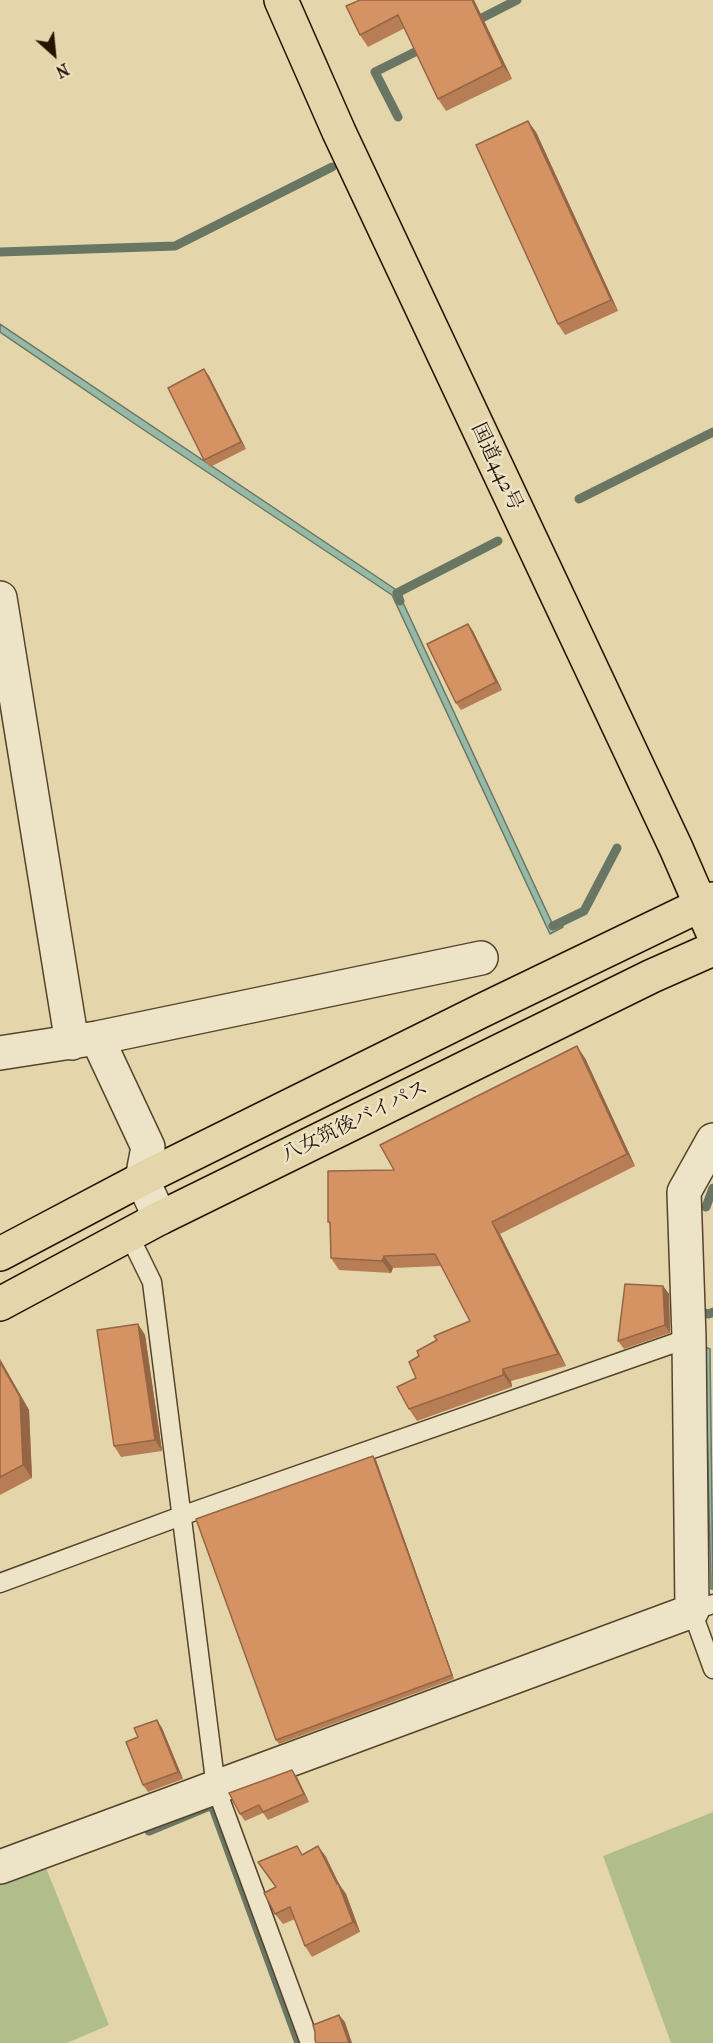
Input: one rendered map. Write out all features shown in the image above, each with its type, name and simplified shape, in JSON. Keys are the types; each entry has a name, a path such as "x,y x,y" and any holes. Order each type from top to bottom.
{"highway":[{"name":"国道442号","path":"280,0 339,132 676,848 709,912"},
{"path":"0,1254 141,1179 481,1011 709,912"},
{"name":"八女筑後バイパス","path":"0,1304 160,1218 652,975 713,949"}],"street":[{"path":"0,598 84,1041 148,1147 141,1179 160,1218"},
{"path":"0,1053 84,1041 481,958"},
{"path":"0,1868 702,1608 701,1332 684,1192 713,1140"}],"lane":[{"path":"129,1235 152,1282 216,1788 310,2043"},
{"path":"0,1583 181,1516 701,1332"},
{"path":"702,1608 713,1669"}],"shaded area":[{"path":"0,324 395,589 552,923 562,921 563,927 550,934 392,595 0,332"},
{"path":"705,1347 710,1349 713,1589 711,1589"},
{"path":"713,1812 713,2043 671,2043 603,1856"},
{"path":"44,1863 109,2025 67,2043 0,2043 0,1880"}],"building":[{"path":"360,0 472,0 503,66 438,99 398,15 360,35 346,6"},
{"path":"528,121 611,300 558,324 476,145"},
{"path":"204,369 241,442 204,460 168,388"},
{"path":"468,624 496,682 456,703 427,644"},
{"path":"577,1046 627,1154 492,1222 558,1354 503,1369 503,1375 409,1409 397,1387 416,1378 409,1362 419,1356 417,1351 437,1340 434,1336 470,1321 435,1254 384,1256 382,1261 331,1258 328,1171 394,1170 380,1145"},
{"path":"625,1284 663,1286 665,1325 618,1341"},
{"path":"138,1324 155,1440 114,1446 97,1330"},
{"path":"0,1362 20,1397 23,1465 0,1477"},
{"path":"373,1456 452,1675 276,1740 196,1519"},
{"path":"157,1720 178,1772 143,1785 126,1742 138,1737 134,1728"},
{"path":"292,1770 304,1794 263,1812 259,1805 240,1814 229,1793"},
{"path":"297,1846 302,1855 318,1846 338,1883 353,1922 305,1946 290,1907 275,1914 264,1893 276,1887 258,1862"},
{"path":"339,2015 349,2043 316,2043 313,2025"}],"waterway":[{"path":"472,23 517,0"},
{"path":"398,117 375,72 425,47"},
{"path":"0,252 175,246 332,167"},
{"path":"579,499 713,432"},
{"path":"400,601 397,593 498,541"},
{"path":"553,926 584,911 617,848"},
{"path":"706,1207 713,1188"},
{"path":"704,1313 713,1312"},
{"path":"149,1831 212,1805 299,2043"}]}
